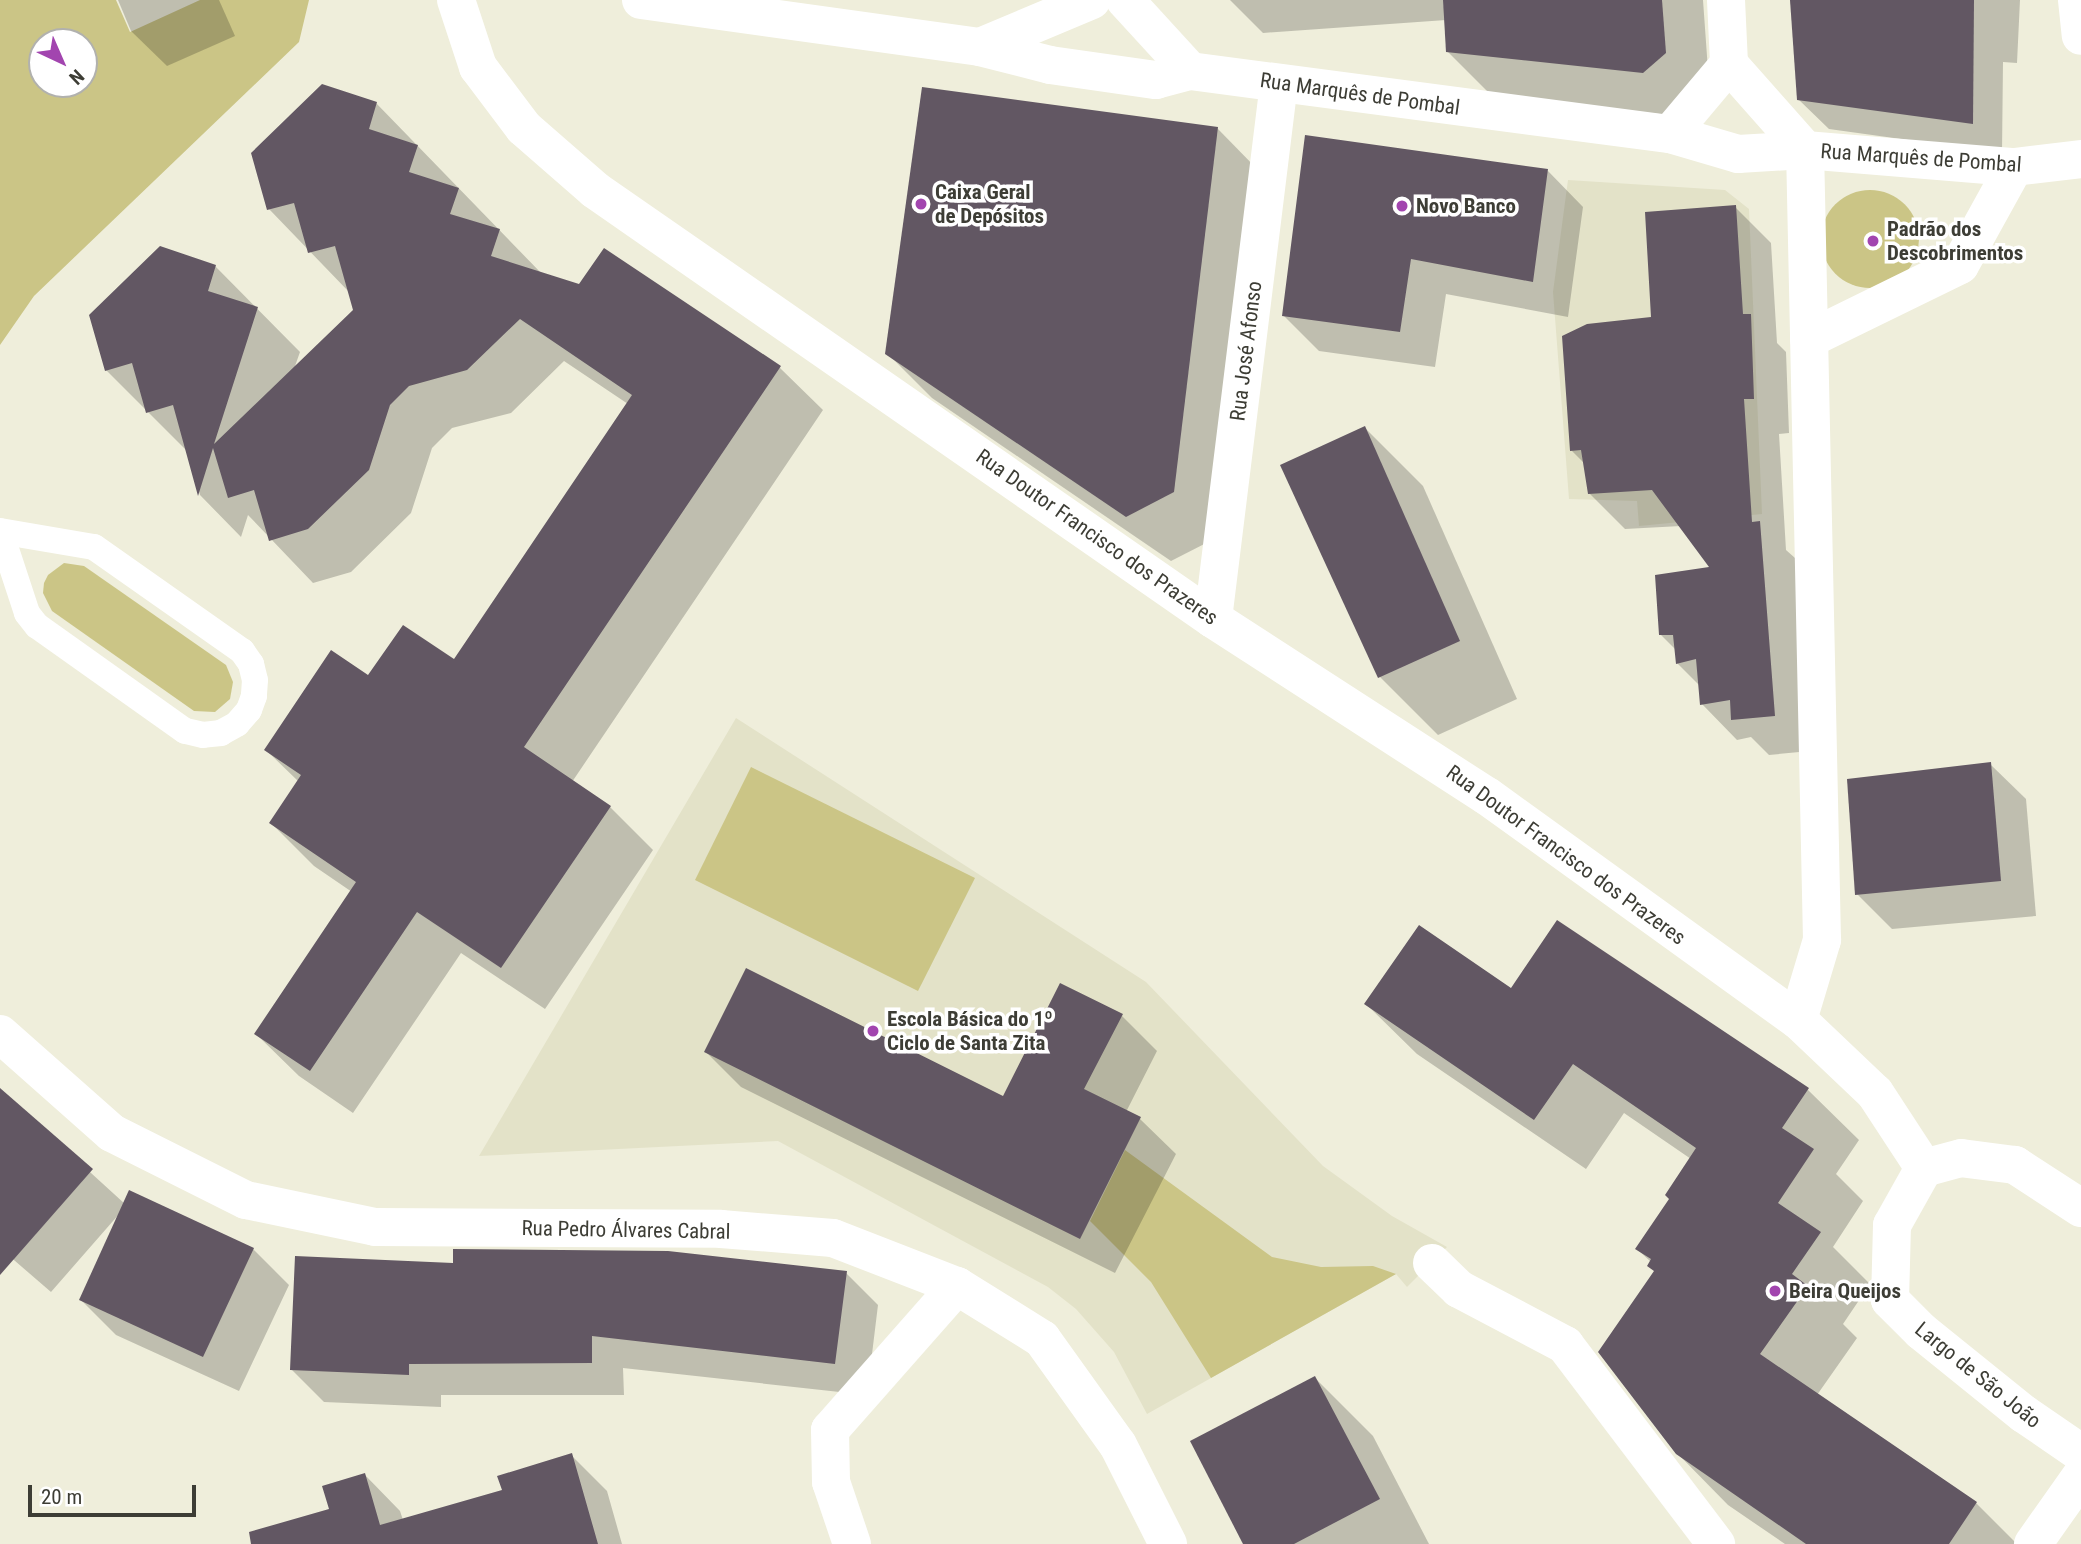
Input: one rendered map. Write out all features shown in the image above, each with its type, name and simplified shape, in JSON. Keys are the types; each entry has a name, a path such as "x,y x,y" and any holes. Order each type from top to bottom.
{"street":[{"name":"Rua Doutor Francisco dos Prazeres","path":"456,0 478,67 524,128 595,190 1213,619 1488,796 1798,1020"},
{"name":"Rua Marquês de Pombal","path":"641,0 980,47 1050,65 1156,80 1190,71 1670,134 1738,154 1805,150 2014,167 2081,159"},
{"path":"980,47 1091,0"},
{"path":"1125,0 1190,71"},
{"path":"1726,0 1729,64 1805,150 1822,940 1798,1020 1875,1093 1924,1168 1961,1158 2015,1165 2081,1209"},
{"path":"2077,0 2081,36"},
{"path":"1670,134 1729,64"},
{"name":"Rua José Afonso","path":"1213,619 1279,83"},
{"path":"1809,339 1960,265 2014,167"},
{"name":"Rua Pedro Álvares Cabral","path":"0,1034 112,1133 246,1200 375,1227 721,1229 833,1238 957,1286 1042,1339 1118,1445 1168,1544"},
{"name":"Largo de São João","path":"1924,1168 1892,1225 1891,1300 1941,1348 2024,1414 2081,1453"},
{"path":"1432,1263 1459,1289 1565,1345 1716,1544"},
{"path":"852,1544 831,1482 830,1430 957,1286"},
{"path":"2033,1544 2081,1476"}],"lane":[{"path":"0,531 94,547 242,651 251,664 255,680 254,696 248,710 237,724 221,733 203,735 185,731 37,626 27,613 0,531"}],"shaded area":[{"path":"0,0 116,0 130,32 200,0 309,0 299,42 34,296 0,345"},
{"path":"1568,180 1725,190 1749,209 1762,514 1639,526 1637,501 1569,499 1553,292"},
{"path":"1870,190 1889,193 1905,204 1916,220 1919,239 1916,258 1905,274 1889,285 1870,288 1851,285 1835,274 1824,258 1821,239 1824,220 1835,204 1851,193"},
{"path":"64,563 84,566 226,665 233,682 230,699 215,712 194,711 52,611 43,593 44,583 48,575"},
{"name":"Escola Básica do 1º Ciclo de Santa Zita","path":"736,718 1146,982 1323,1166 1392,1216 1447,1247 1407,1287 1396,1274 1147,1414 1114,1352 1076,1309 1048,1287 778,1141 479,1156"},
{"path":"751,767 975,878 918,991 695,880"},
{"path":"1125,1150 1272,1257 1321,1267 1373,1266 1396,1274 1211,1378 1151,1282 1090,1221"}],"building":[{"path":"1443,0 1662,0 1666,53 1643,73 1446,52"},
{"path":"1790,0 1974,0 1973,124 1797,100"},
{"path":"322,84 377,102 369,129 418,145 409,172 459,188 450,214 500,229 491,256 579,284 604,248 781,366 524,747 611,806 501,968 417,912 310,1071 254,1034 356,882 269,823 301,775 264,750 331,650 368,675 403,625 454,659 632,395 520,319 467,370 409,386 390,405 369,470 308,529 269,541 254,490 228,498 213,448 198,496 173,405 146,413 132,363 105,371 89,315 160,246 216,265 208,291 258,307 214,444 353,310 335,246 308,253 294,203 267,210 251,153"},
{"path":"922,87 1218,127 1174,492 1126,517 885,354"},
{"path":"1305,135 1548,169 1533,282 1411,259 1400,332 1282,316"},
{"path":"1736,205 1743,314 1751,314 1754,399 1744,399 1752,522 1760,521 1775,716 1731,720 1730,700 1700,705 1696,659 1676,664 1673,635 1659,635 1655,575 1709,567 1652,490 1588,494 1581,450 1570,451 1562,336 1587,324 1651,317 1645,212"},
{"path":"1365,426 1460,641 1378,678 1280,465"},
{"path":"1991,762 2001,881 1855,895 1847,779"},
{"path":"1557,920 1809,1088 1782,1128 1814,1149 1778,1203 1821,1232 1792,1274 1808,1286 1760,1354 1977,1502 1949,1544 1806,1544 1676,1454 1598,1352 1654,1271 1647,1266 1651,1259 1635,1249 1669,1199 1665,1195 1696,1148 1573,1064 1534,1120 1364,1004 1419,925 1511,988"},
{"path":"746,968 1003,1096 1060,983 1123,1014 1084,1089 1141,1117 1080,1239 704,1052"},
{"path":"0,1088 93,1169 0,1275"},
{"path":"129,1190 254,1248 203,1357 79,1300"},
{"path":"453,1249 668,1251 847,1271 835,1364 592,1336 592,1363 409,1364 409,1375 290,1370 295,1256 453,1263"},
{"path":"1315,1376 1380,1499 1294,1544 1243,1544 1190,1441"},
{"path":"572,1453 598,1544 251,1544 249,1532 329,1509 322,1486 365,1473 380,1525 502,1490 497,1476"}],"place":[{"name":"Caixa Geral de Depósitos","path":"921,204"},
{"name":"Novo Banco","path":"1402,206"},
{"name":"Padrão dos Descobrimentos","path":"1873,241"},
{"name":"Escola Básica do 1º Ciclo de Santa Zita","path":"873,1031"},
{"name":"Beira Queijos","path":"1775,1291"}]}
